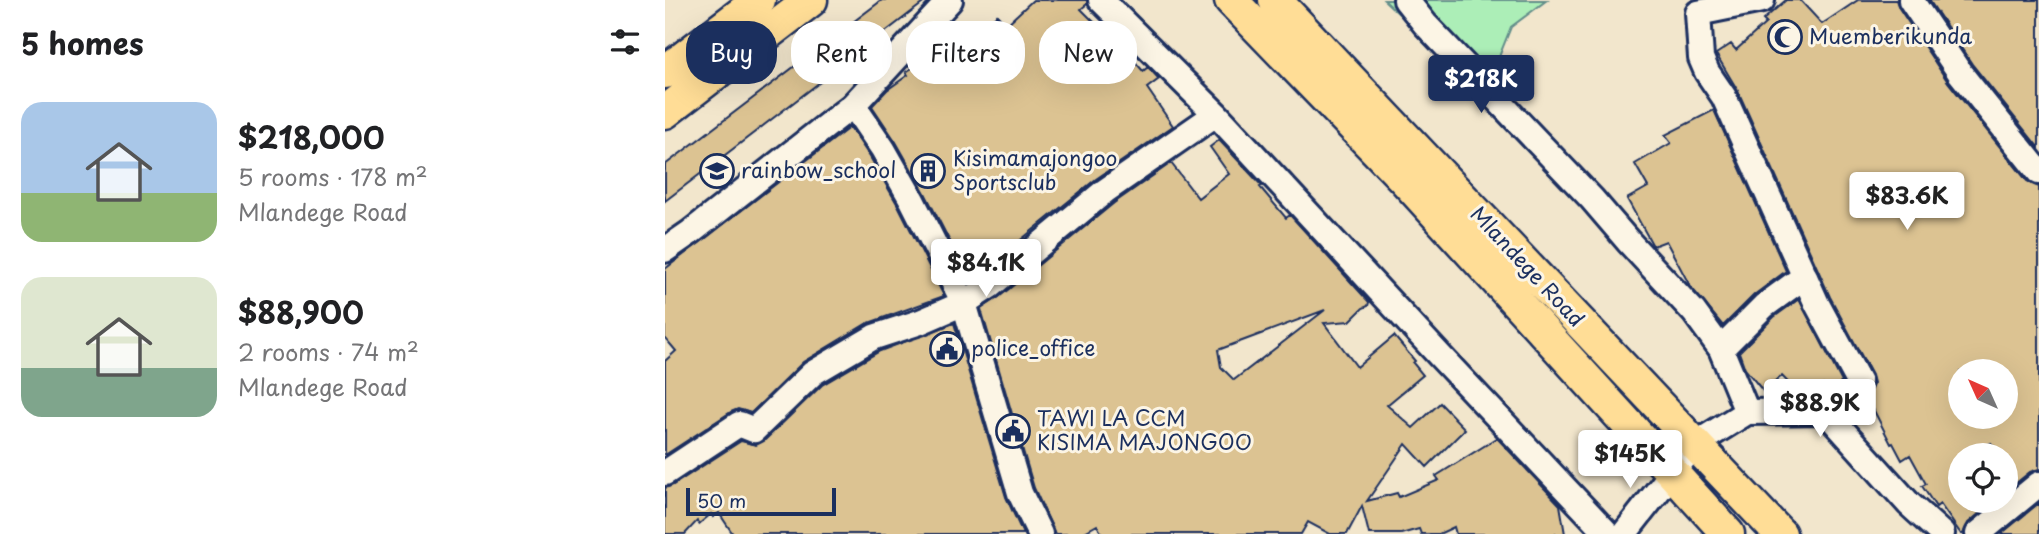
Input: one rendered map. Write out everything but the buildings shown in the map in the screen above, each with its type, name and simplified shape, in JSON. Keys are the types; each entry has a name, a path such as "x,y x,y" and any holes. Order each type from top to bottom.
{"main road":[{"path":"665,72 759,0"},
{"path":"665,112 811,0"},
{"name":"Mlandege Road","path":"1231,0 1416,171 1695,445 1780,534"},
{"name":"Mlandege Road","path":"1275,0 1671,474 1728,534"}],"street":[{"path":"665,250 853,105 950,0"},
{"path":"1101,0 1216,114 1608,534"},
{"path":"1406,0 1425,24 1592,199 1694,312 1721,349 1747,412"},
{"path":"1762,0 1698,13 1701,58 1724,97 1805,275 1859,382"},
{"path":"1911,0 1960,73 2039,172"},
{"path":"853,105 883,149 912,200 964,303 1020,493 1040,534"},
{"path":"665,474 740,424 754,430 813,373 874,337 920,322 964,303 991,286 1131,171 1216,114"},
{"path":"1721,349 1764,306 1805,275"},
{"path":"1624,534 1695,445 1747,412 1825,411 1909,504 1942,534"},
{"path":"1978,534 2039,484"}],"green space":[{"path":"1384,0 1547,0 1511,27 1484,94"}],"place":[{"name":"Muemberikunda","path":"1785,37"},
{"name":"rainbow_school","path":"717,171"},
{"name":"Kisimamajongoo Sportsclub","path":"928,171"},
{"name":"police_office","path":"947,349"},
{"name":"TAWI LA CCM KISIMA MAJONGOO","path":"1013,431"}]}
